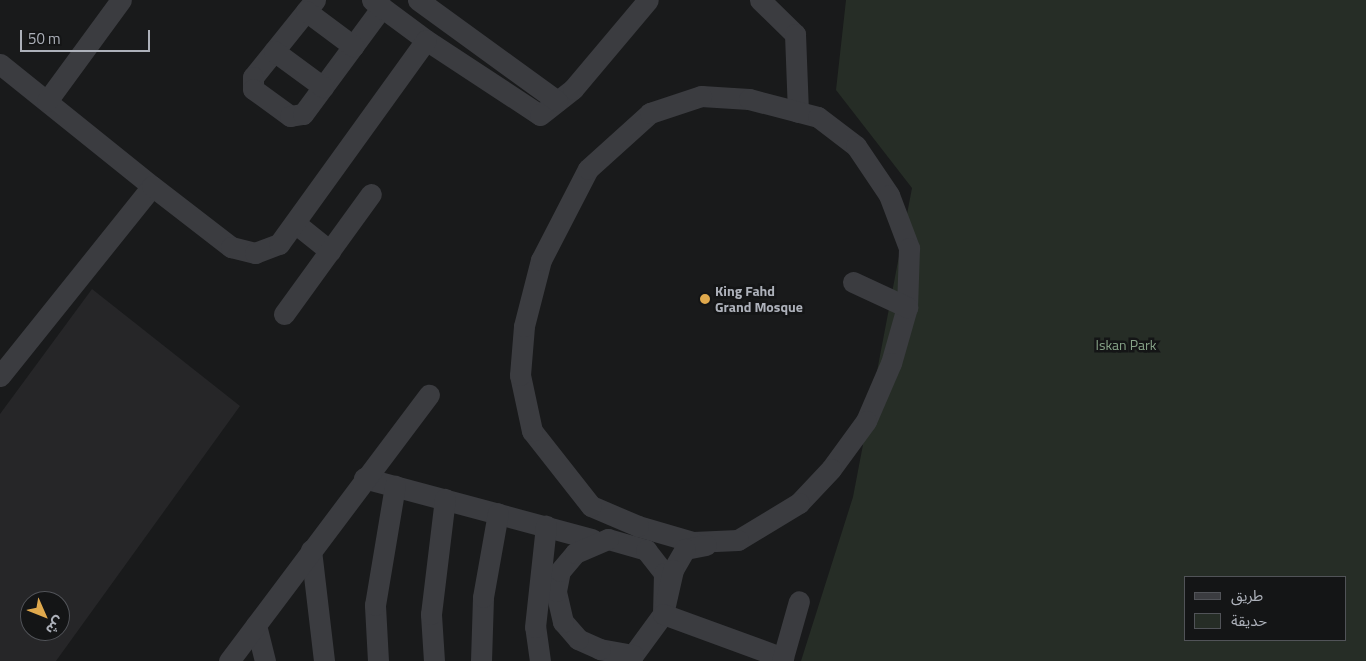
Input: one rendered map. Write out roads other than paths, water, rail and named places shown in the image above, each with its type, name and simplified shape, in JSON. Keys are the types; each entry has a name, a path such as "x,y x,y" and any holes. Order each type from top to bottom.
{"street":[{"path":"47,101 120,0"},
{"path":"353,46 310,6 253,77 253,89 290,116 297,117 303,114 353,46 377,4 426,40 540,115 573,89 648,0"},
{"path":"424,2 557,101"},
{"path":"765,2 794,34 798,112"},
{"path":"0,64 231,247 255,253 279,244 426,40"},
{"path":"274,51 323,87"},
{"path":"701,96 749,99 798,112 818,117 856,146 889,195 909,248 907,306 891,363 866,421 832,469 799,503 738,540 692,542 638,526 591,506 532,431 520,375 524,326 545,251 588,169 650,113 701,96"},
{"path":"0,376 152,186"},
{"path":"284,314 372,194"},
{"path":"295,223 330,251"},
{"path":"853,282 907,306"},
{"path":"229,661 364,478 429,395"},
{"path":"364,478 592,539"},
{"path":"378,661 375,605 394,486"},
{"path":"434,661 430,614 445,499"},
{"path":"591,506 592,539"},
{"path":"481,661 482,597 498,513"},
{"path":"540,661 535,627 546,526"},
{"path":"592,539 560,571 556,591 563,622 578,639 600,649 638,659 663,614 673,570 685,549 725,541"},
{"path":"576,553 608,539 646,550 664,573 663,614"},
{"path":"311,550 324,661"},
{"path":"663,614 782,659 799,601"},
{"path":"256,625 264,661"},
{"path":"578,639 579,661"}],"place":[{"name":"King Fahd Grand Mosque","path":"705,299"}],"park label":[{"name":"Iskan Park","path":"1126,345"}]}
